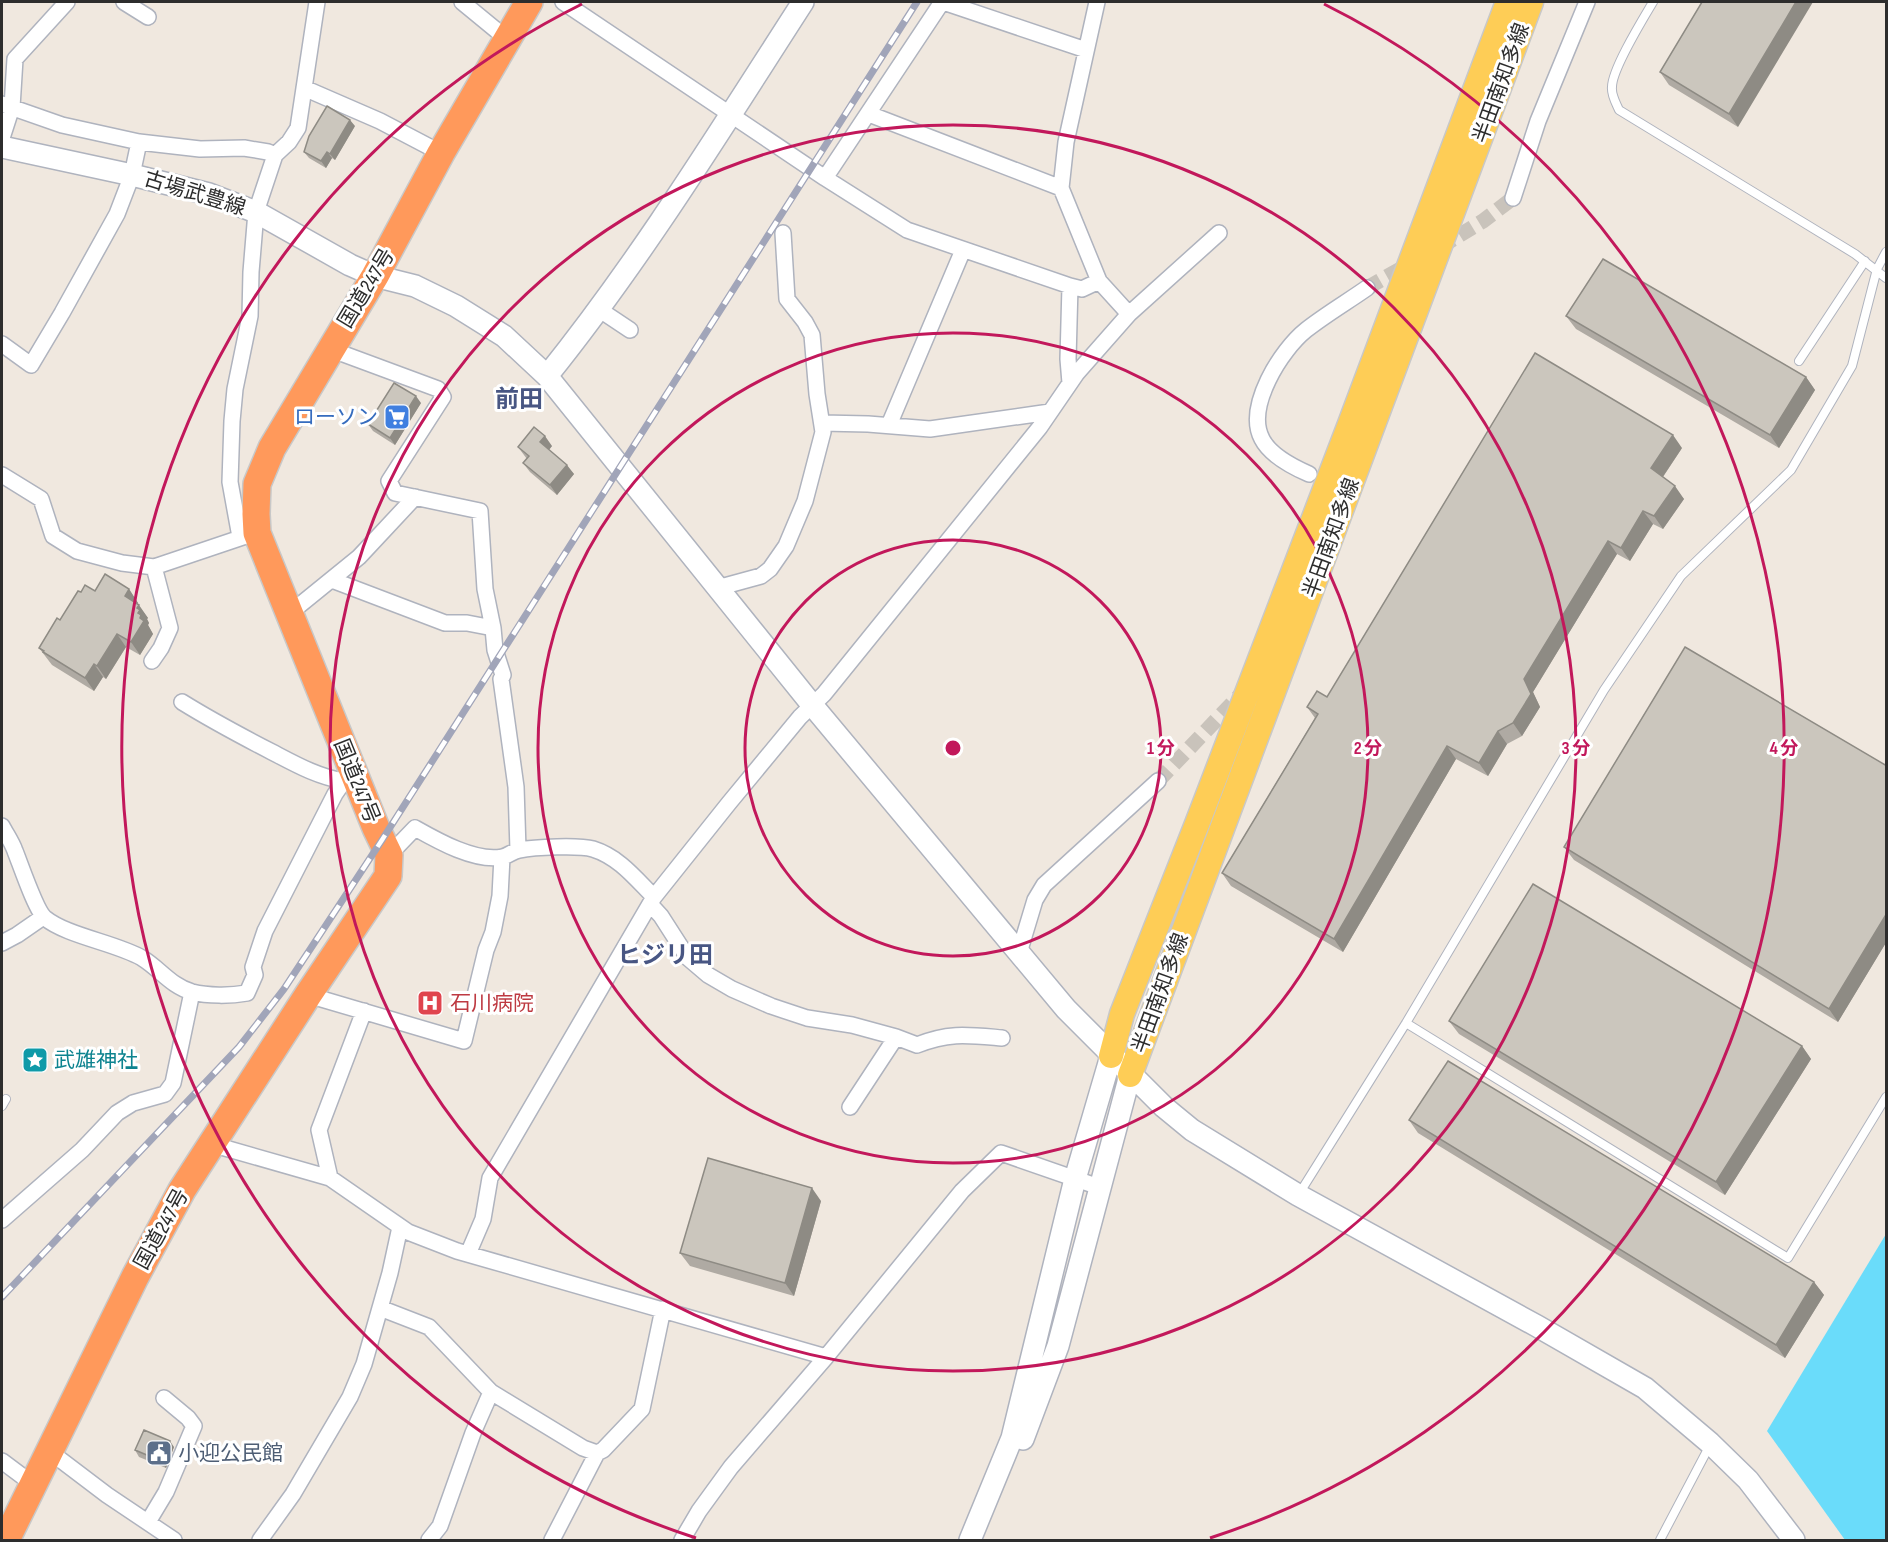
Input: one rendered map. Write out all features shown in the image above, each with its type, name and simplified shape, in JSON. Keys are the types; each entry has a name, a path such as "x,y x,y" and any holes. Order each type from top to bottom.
{"highway":[{"name":"国道247号","path":"6,1540 135,1277 182,1190 388,876 389,855 350,779 290,613 249,535 256,514 257,484 272,448 375,276 441,153 530,2"}],"main road":[{"name":"半田南知多線","path":"1111,1056 1122,1014 1197,824 1508,2"},
{"name":"半田南知多線","path":"1130,1075 1531,2"}],"street":[{"path":"2,138 15,58 67,2"},
{"path":"124,2 148,17"},
{"path":"2,475 41,499 53,536 77,551 122,563 154,567 249,535 230,482 235,389 250,316 256,212 275,155 290,142 298,128 316,2"},
{"path":"462,2 507,39"},
{"path":"563,2 825,178 907,230 1070,286 1082,289 1099,281"},
{"path":"547,376 634,259 732,115 803,2"},
{"path":"825,178 943,2 1086,50"},
{"path":"1097,2 1066,142 1061,188 1099,281 1129,314"},
{"path":"1513,198 1538,121 1587,2"},
{"path":"304,88 380,121 441,153"},
{"path":"7,105 62,125 139,142 200,149 244,148 275,155"},
{"path":"869,114 1061,188"},
{"path":"2,344 31,365 63,313 117,214 132,175 139,142"},
{"name":"古場武豊線","path":"2,147 209,194 256,212 350,266 375,276 415,286 456,306 504,336 547,376 717,588 1066,1009 1164,1107 1192,1130 1298,1195 1645,1388 1710,1443 1748,1480 1785,1535"},
{"path":"717,588 761,576 770,569 786,546 805,501 823,432 812,335 787,299 783,233"},
{"path":"468,1254 483,1219 490,1178 652,901 800,717 824,694 1050,412 1070,383 1129,314 1219,233"},
{"path":"889,425 963,250"},
{"path":"1070,286 1068,359 1070,383"},
{"path":"1309,474 1268,448 1261,438 1257,423 1258,406 1266,386 1292,344 1305,330 1367,288"},
{"path":"597,308 630,330"},
{"path":"330,349 438,389 443,397 389,481 395,494 480,512 483,573 495,650 503,675 501,679 516,787 518,850"},
{"path":"822,423 930,429 1050,412"},
{"path":"290,613 359,557 415,497"},
{"path":"152,662 170,628 154,567"},
{"path":"332,580 445,623 467,623 493,628"},
{"path":"182,702 223,727 325,778 350,779"},
{"path":"2,826 14,848 43,917 143,959 171,982 192,992 233,995 247,993 255,975 253,967 265,931 335,794 350,779"},
{"path":"1019,953 1035,900 1044,885 1158,781"},
{"path":"389,855 415,828 449,846 490,857 502,857 518,850 592,849 609,856 626,868 652,901 688,958 708,975 732,989 807,1018 852,1025 917,1045 948,1035 1002,1038"},
{"path":"308,995 464,1041 486,950 493,932 500,896 502,857"},
{"path":"2,943 43,917"},
{"path":"2,1220 82,1150 117,1113 133,1103 165,1094 173,1083 192,992"},
{"path":"330,1178 319,1130 364,1011"},
{"path":"850,1107 896,1037"},
{"path":"970,1540 1012,1438 1075,1179 1111,1056"},
{"path":"970,1540 1022,1442 1058,1346 1130,1075"},
{"path":"211,1144 330,1178 400,1227 468,1254 826,1356"},
{"path":"682,1540 699,1511 731,1467 962,1191 1001,1154 1099,1187"},
{"path":"260,1540 293,1494 350,1397 364,1364 390,1273 400,1227"},
{"path":"380,1308 429,1327 491,1392 583,1448 597,1453"},
{"path":"552,1540 597,1453 603,1450 642,1408 663,1309"},
{"path":"429,1540 440,1526 473,1433 491,1392"},
{"path":"148,1522 166,1492 194,1426 164,1398"},
{"path":"49,1451 107,1495 174,1540"},
{"path":"2,1461 34,1485"}],"lane":[{"path":"1653,2 1635,32 1612,86 1613,96 1619,110 1865,261 1887,278"},
{"path":"1298,1195 1406,1023 1604,690 1681,576 1791,470 1852,366 1876,269 1887,252"},
{"path":"1799,362 1865,261"},
{"path":"1406,1023 1788,1258 1887,1097"},
{"path":"1660,1540 1710,1443"}],"water":[{"path":"1886,1234 1886,1540 1845,1540 1767,1431"}],"building":[{"path":"1702,2 1796,2 1729,114 1660,72"},
{"path":"327,106 350,120 330,154 327,152 321,161 304,152 309,136"},
{"path":"1603,259 1806,377 1770,435 1566,316"},
{"path":"1535,353 1673,435 1651,468 1675,486 1654,516 1643,511 1621,548 1608,541 1524,679 1531,694 1513,723 1498,731 1479,763 1447,746 1334,939 1222,873 1318,714 1307,707 1317,691 1327,697"},
{"name":"ローソン","path":"394,383 416,396 390,438 368,424"},
{"path":"534,427 545,436 540,442 567,465 550,485 523,463 529,456 518,447"},
{"path":"105,574 129,589 125,596 139,605 138,613 144,621 131,642 117,634 97,666 94,664 85,678 39,648 57,618 60,620 78,591 81,592 85,585 95,591"},
{"path":"1685,647 1887,766 1887,913 1829,1009 1564,847"},
{"path":"1533,884 1802,1046 1716,1182 1449,1021"},
{"path":"1448,1061 1814,1282 1776,1345 1409,1120"},
{"path":"708,1158 812,1188 785,1283 680,1253"},
{"path":"144,1430 170,1441 161,1461 135,1450"}],"tunnel":[{"path":"1440,247 1483,221 1513,198"},
{"path":"1367,288 1411,263"},
{"path":"1158,781 1242,693"}],"railway":[{"path":"2,1297 239,1047 284,989 382,840 917,2"}],"place":[{"name":"ローソン","path":"397,417"},
{"name":"石川病院","path":"430,1003"},
{"name":"武雄神社","path":"35,1060"},
{"name":"小迎公民館","path":"159,1453"}],"district":[{"name":"前田","path":"519,399"},
{"name":"ヒジリ田","path":"665,955"}]}
